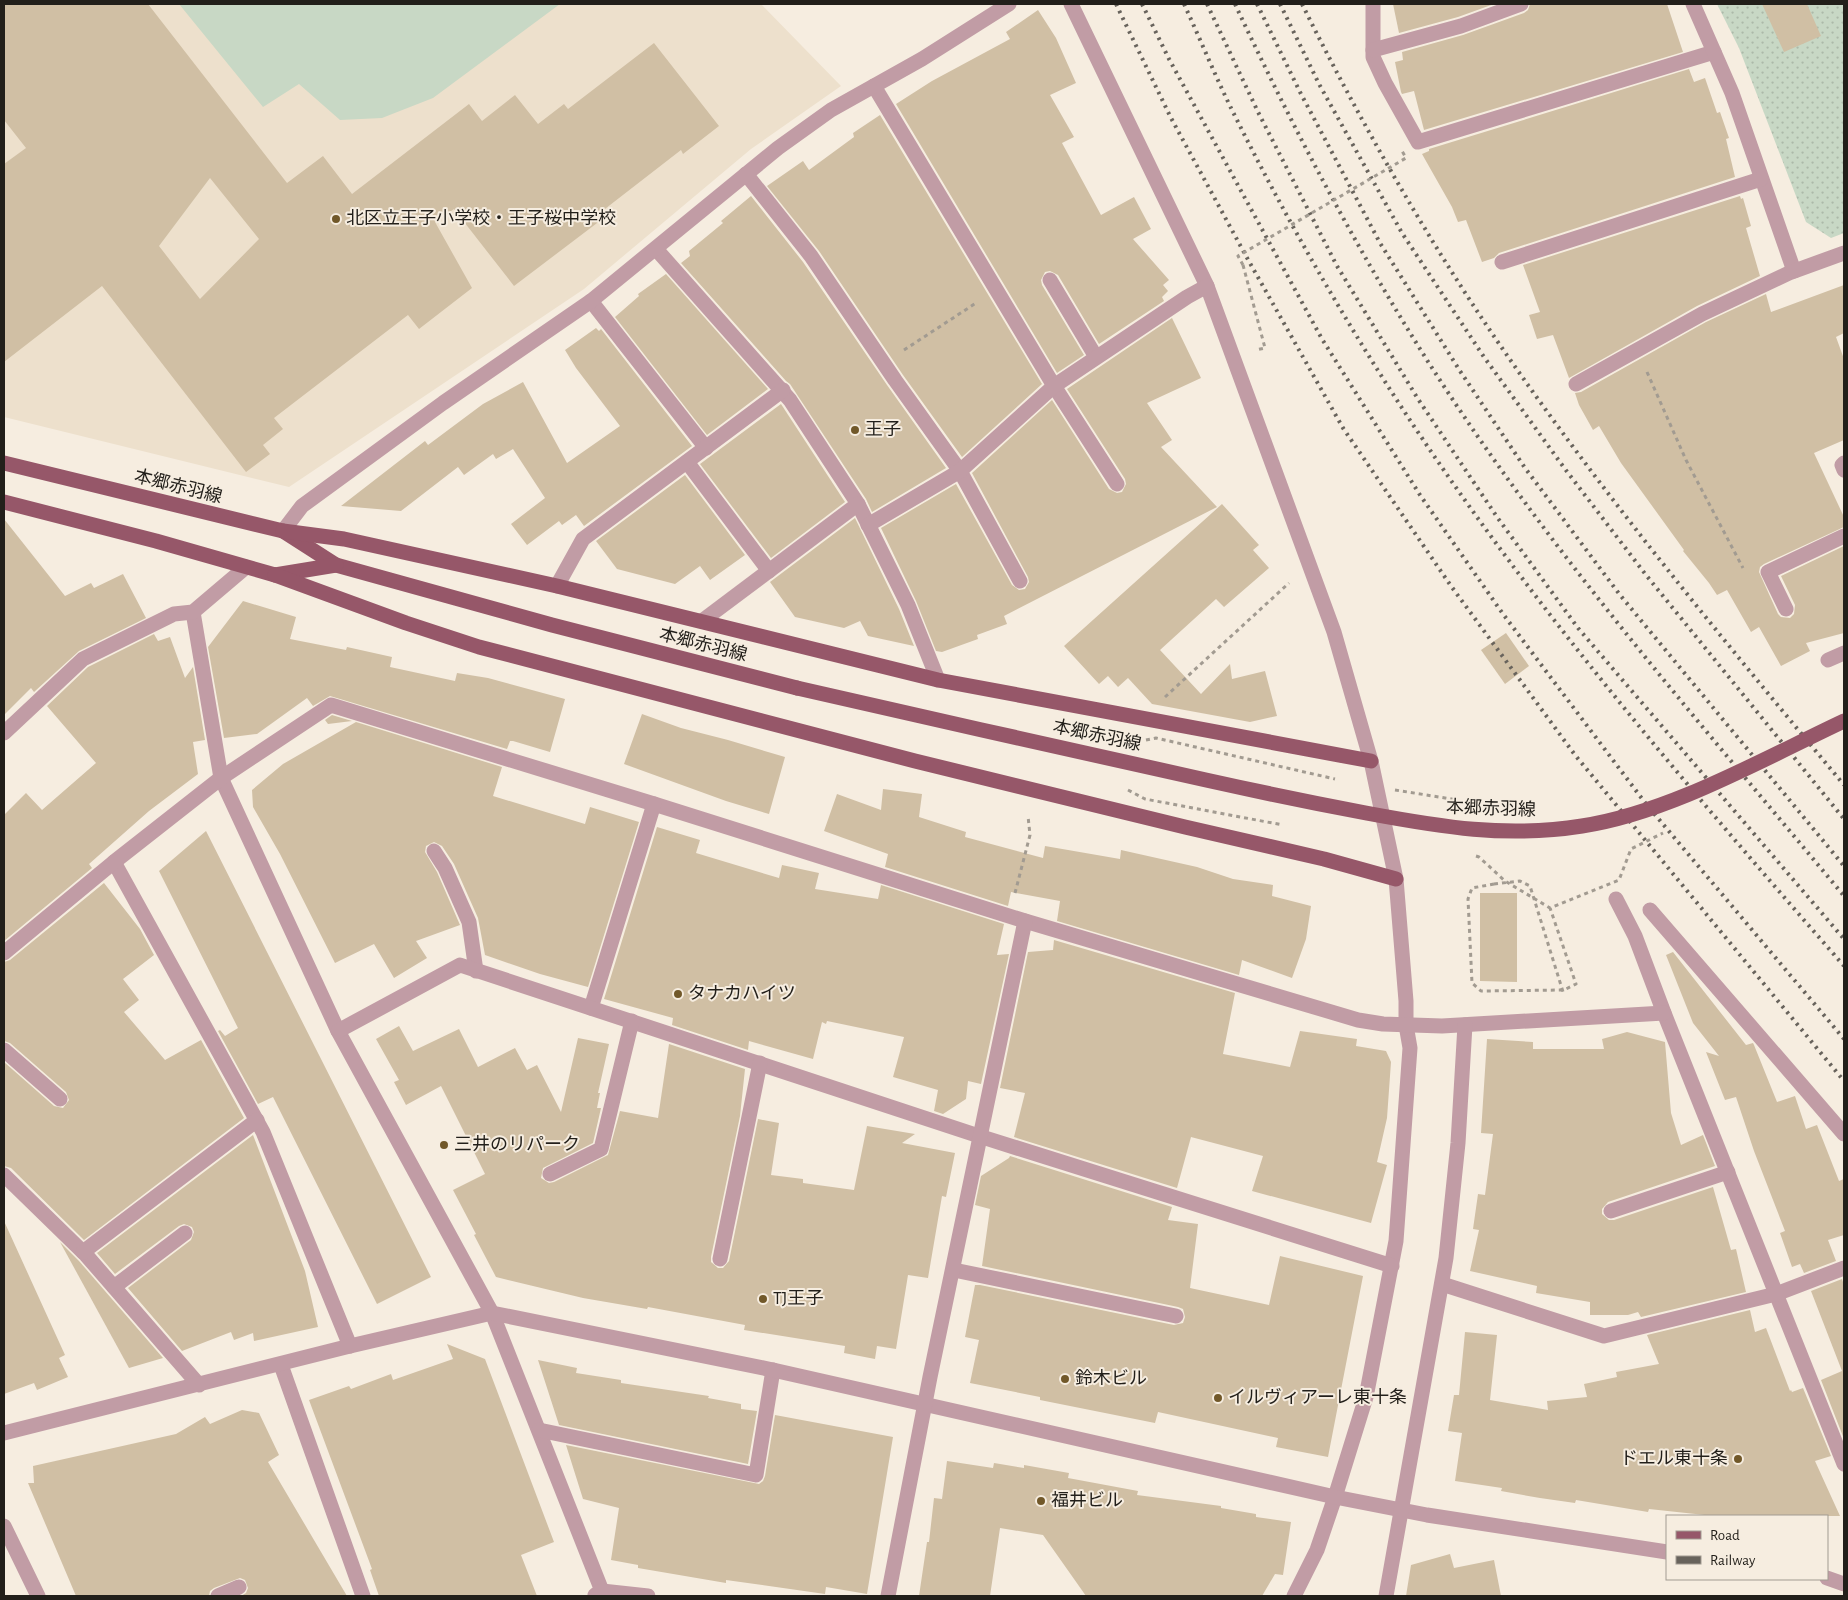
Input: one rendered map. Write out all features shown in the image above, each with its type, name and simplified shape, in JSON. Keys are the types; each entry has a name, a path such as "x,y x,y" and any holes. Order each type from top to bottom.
{"main road":[{"name":"本郷赤羽線","path":"4,463 282,531 336,565 552,625 797,688 1303,801 1436,826 1496,832 1538,831 1583,826 1630,815 1714,783 1844,721"},
{"name":"本郷赤羽線","path":"4,502 156,541 275,575 336,565"},
{"path":"282,531 353,541 558,586 938,680 1371,761"},
{"path":"275,575 406,623 479,646 915,761 1324,859 1396,879"}],"street":[{"path":"1071,4 1207,286 1334,632 1371,761 1396,879 1406,1001 1406,1025 1410,1048 1396,1241 1366,1397 1317,1550 1294,1596"},
{"path":"1374,4 1373,54 1385,83 1418,142 1714,52"},
{"path":"1373,54 1461,26 1521,4"},
{"path":"1693,4 1732,93 1794,271"},
{"path":"282,531 302,506 443,403 591,300 746,174 831,110 922,59 998,6"},
{"path":"874,86 1054,386 1117,484"},
{"path":"746,174 811,256 895,380 960,471 1020,581"},
{"path":"1502,262 1761,179"},
{"path":"656,249 783,390 858,504 908,605 938,680"},
{"path":"1576,384 1702,314 1794,271 1844,253"},
{"path":"1050,280 1096,357"},
{"path":"868,525 960,471 1054,386 1187,297 1207,286"},
{"path":"591,300 706,448"},
{"path":"558,586 583,539 783,390"},
{"path":"686,462 769,571"},
{"path":"1844,462 1842,465 1844,470"},
{"path":"702,621 858,504"},
{"path":"1786,609 1768,572 1844,536"},
{"path":"4,733 83,659 174,614 193,612 246,567"},
{"path":"193,612 221,778 338,1031 492,1314 539,1430 600,1594 648,1596"},
{"path":"1828,660 1844,653"},
{"path":"4,953 114,862 221,778 331,705 1025,921 1358,1020 1382,1024 1465,1025 1664,1013"},
{"path":"591,1008 654,804"},
{"path":"434,851 445,868 469,922 476,971"},
{"path":"114,862 257,1120 350,1346"},
{"path":"1616,899 1635,936 1844,1464"},
{"path":"1650,910 1844,1134"},
{"path":"888,1596 925,1405 1025,921"},
{"path":"338,1031 460,965 980,1136 1392,1266"},
{"path":"550,1174 601,1149 632,1021"},
{"path":"1386,1596 1442,1284 1458,1143 1465,1025"},
{"path":"4,1050 60,1099"},
{"path":"720,1259 760,1063"},
{"path":"83,1252 257,1120"},
{"path":"1611,1211 1728,1172"},
{"path":"4,1175 83,1252 199,1385"},
{"path":"114,1287 185,1233"},
{"path":"1442,1284 1604,1336 1776,1294 1844,1268"},
{"path":"954,1270 1176,1316"},
{"path":"4,1433 281,1365 350,1346 492,1314 773,1370 1335,1497 1402,1510 1666,1552"},
{"path":"281,1365 362,1596"},
{"path":"539,1430 756,1475 773,1370"},
{"path":"4,1526 38,1596"},
{"path":"1828,1578 1844,1584"},
{"path":"218,1596 239,1587"}],"path":[{"path":"1258,350 1264,348 1263,342 1243,265 1238,256 1406,158 1401,149"},
{"path":"884,362 997,290"},
{"path":"1638,350 1686,460 1748,577 1768,572"},
{"path":"1141,719 1292,581"},
{"path":"1142,740 1156,738 1336,779"},
{"path":"1126,788 1145,799 1286,825"},
{"path":"1394,790 1463,801"},
{"path":"1025,921 1015,894 1030,835 1028,816"},
{"path":"1550,908 1618,880 1631,849"},
{"path":"1469,855 1479,857 1505,881 1550,908 1576,984 1564,990 1555,990 1509,990 1499,991 1481,991 1472,984 1468,899 1472,888 1520,881 1530,886 1559,979 1561,987 1564,995 1571,1019"}],"shaded area":[{"name":"北区立王子小学校・王子桜中学校","path":"4,4 761,4 841,86 751,149 584,289 289,487 4,417"}],"green space":[{"path":"179,4 560,4 433,98 382,118 340,120 299,84 263,107"},
{"path":"1717,4 1844,4 1844,233 1831,238 1806,222 1739,48"}],"building":[{"path":"4,4 148,4 287,183 323,156 352,194 469,104 482,121 515,95 538,124 564,104 568,109 654,43 719,126 683,154 681,150 601,212 605,217 514,286 454,209 435,222 472,288 419,329 408,315 274,418 283,429 263,445 270,454 246,472 102,286 4,362 4,164 26,148 4,120","holes":["210,178 259,239 200,299 159,246"]},
{"path":"1393,4 1494,4 1458,17 1399,33"},
{"path":"1530,4 1667,4 1683,52 1424,130 1414,91 1402,94 1401,92 1395,62 1403,60 1402,52 1463,35 1524,13 1528,10"},
{"path":"1762,4 1807,4 1821,36 1784,52"},
{"path":"1038,10 1056,38 1076,83 1050,95 1074,137 1062,143 1101,215 1134,197 1151,229 1133,239 1169,280 1163,285 1168,291 1162,297 1164,301 1099,344 1058,275 1050,271 1045,272 1041,280 1042,285 1084,355 1057,373 896,104 932,81 1010,39 1006,32"},
{"path":"1689,69 1694,82 1705,78 1717,113 1720,112 1729,138 1726,139 1735,177 1499,253 1494,258 1482,262 1466,220 1458,222 1452,207 1422,154 1429,151 1429,149"},
{"path":"880,115 1042,384 962,457 903,375 819,251 767,186 803,161 809,170 854,137 853,133"},
{"path":"751,196 803,262 946,468 872,512 866,499 790,384 681,263 690,256 689,251 723,223 721,221"},
{"path":"1740,196 1741,199 1743,198 1751,226 1746,228 1760,276 1697,306 1569,378 1553,335 1537,339 1529,315 1540,312 1523,265"},
{"path":"666,274 768,389 707,435 615,317 639,296 638,294"},
{"path":"1844,285 1844,333 1836,337 1844,359 1844,440 1814,453 1844,517 1844,527 1764,564 1760,567 1759,572 1778,614 1781,617 1790,618 1794,614 1795,605 1781,576 1844,546 1844,633 1806,643 1810,651 1781,666 1759,627 1751,632 1727,590 1717,595 1683,551 1621,463 1599,426 1593,430 1579,405 1575,393 1581,392 1706,322 1766,294 1771,312"},
{"path":"1172,318 1201,378 1147,403 1172,440 1161,447 1217,507 1004,616 1007,624 977,635 978,639 942,652 936,651 916,601 881,528 956,484 1012,585 1019,590 1025,589 1029,582 1028,577 972,473 1052,400 1109,489 1117,493 1122,492 1126,484 1125,479 1067,389"},
{"path":"596,328 599,331 601,329 692,446 584,526 576,515 562,525 559,521 527,545 511,524 545,498 513,449 496,459 493,454 464,475 458,467 401,511 341,506 425,441 428,445 483,404 523,382 567,463 620,426 576,368 565,350"},
{"path":"781,404 845,502 771,558 700,464"},
{"path":"685,475 745,555 710,580 700,566 675,584 617,569 596,541"},
{"path":"1222,504 1259,545 1253,550 1269,568 1224,607 1216,599 1160,650 1201,694 1230,664 1232,679 1265,671 1277,716 1250,722 1152,704 1128,678 1118,687 1108,676 1099,684 1064,646"},
{"path":"855,518 899,609 914,646 868,636 860,621 844,628 795,617 770,582"},
{"path":"4,519 65,596 91,583 94,588 123,574 146,618 79,651 34,692 31,688 4,715"},
{"path":"243,601 296,617 290,639 346,650 347,647 392,657 390,667 455,681 457,673 488,678 565,699 550,752 513,741 510,741 507,749 330,696 313,706 307,698 257,734 224,738 208,647"},
{"path":"1506,633 1529,666 1505,684 1481,650"},
{"path":"154,634 158,641 170,637 185,678 193,667 205,740 193,742 198,774 149,811 89,864 92,868 4,941 4,815 26,793 42,810 96,763 47,706 88,667"},
{"path":"642,714 681,728 785,757 769,814 726,801 624,764"},
{"path":"332,715 352,721 328,724 325,720"},
{"path":"356,722 502,767 493,796 585,824 590,807 639,822 588,987 540,974 485,955 478,918 454,864 442,846 434,842 426,846 425,852 437,872 460,925 416,941 427,958 394,978 374,944 335,963 280,854 253,807 252,790 283,764"},
{"path":"883,789 922,794 919,817 966,832 965,837 1043,858 1045,846 1120,859 1121,850 1197,867 1233,879 1273,885 1272,896 1311,906 1306,939 1292,978 1242,960 1239,975 1057,921 1060,901 1011,892 1008,906 885,867 888,854 824,831 837,794 881,810"},
{"path":"657,827 700,840 696,853 779,878 782,865 819,873 815,889 878,899 881,885 1004,924 997,955 1009,954 981,1084 968,1081 966,1099 943,1114 934,1111 938,1090 893,1077 904,1037 827,1021 826,1024 822,1022 813,1059 749,1041 748,1050 672,1025 673,1018 604,999"},
{"path":"206,831 431,1277 377,1304 273,1097 258,1104 218,1031 220,1030 225,1036 238,1028 159,871"},
{"path":"104,883 140,929 154,955 123,979 139,1000 124,1012 165,1060 201,1040 244,1118 84,1240 11,1168 4,1166 4,1062 54,1106 63,1108 69,1100 66,1092 10,1043 4,1041 4,962 10,960"},
{"path":"1480,893 1517,893 1517,982 1480,981"},
{"path":"1054,940 1235,993 1223,1054 1290,1067 1300,1031 1357,1039 1356,1046 1386,1051 1391,1062 1387,1118 1377,1162 1387,1165 1371,1223 1252,1191 1263,1156 1191,1137 1177,1188 1014,1137 1025,1093 1000,1088 1028,952 1053,950"},
{"path":"1673,952 1746,1045 1753,1043 1777,1102 1795,1096 1806,1129 1817,1125 1839,1181 1844,1179 1844,1235 1828,1240 1836,1261 1804,1273 1800,1264 1792,1267 1780,1233 1785,1231 1754,1151 1736,1097 1725,1100 1706,1052 1719,1056 1693,1023 1666,955"},
{"path":"399,1026 413,1051 459,1029 478,1067 515,1048 527,1070 537,1065 561,1112 578,1038 609,1044 598,1093 600,1093 597,1108 601,1108 593,1143 543,1168 541,1178 549,1183 608,1155 620,1111 658,1118 669,1044 745,1069 740,1116 711,1257 711,1262 718,1268 723,1268 729,1261 758,1119 779,1123 771,1175 803,1179 803,1183 854,1190 867,1126 915,1134 902,1143 955,1153 946,1197 942,1196 928,1278 908,1275 896,1349 877,1346 875,1359 844,1353 845,1346 744,1330 745,1325 648,1307 647,1309 583,1298 496,1277 453,1190 485,1174 441,1086 406,1105 394,1082 399,1080 376,1039"},
{"path":"1627,1032 1665,1042 1671,1113 1681,1145 1703,1135 1715,1166 1608,1202 1602,1209 1602,1214 1609,1220 1614,1220 1713,1187 1731,1250 1736,1249 1746,1292 1641,1317 1638,1312 1628,1315 1590,1315 1590,1302 1536,1293 1537,1286 1470,1271 1479,1230 1473,1229 1478,1194 1485,1195 1493,1134 1481,1133 1487,1039 1533,1042 1533,1049 1604,1049 1602,1039"},
{"path":"253,1135 305,1271 318,1327 254,1341 253,1333 234,1340 231,1332 182,1351 128,1288 191,1240 194,1232 192,1227 184,1224 179,1226 115,1274 97,1253"},
{"path":"1010,1156 1172,1207 1168,1220 1198,1224 1190,1288 1269,1305 1280,1256 1363,1276 1328,1457 1276,1447 1278,1438 1158,1412 1155,1423 1040,1400 1040,1397 970,1383 979,1340 965,1337 975,1285 1174,1325 1183,1323 1185,1317 1183,1309 1178,1307 982,1266 990,1209 975,1205 981,1176"},
{"path":"4,1221 65,1355 59,1358 68,1377 37,1390 34,1383 4,1394"},
{"path":"60,1242 79,1261 163,1358 129,1368"},
{"path":"1842,1279 1844,1285 1844,1439 1821,1380 1842,1371 1811,1291"},
{"path":"1750,1310 1755,1332 1766,1328 1790,1391 1803,1388 1831,1456 1815,1461 1840,1516 1705,1515 1649,1509 1648,1512 1576,1500 1575,1503 1540,1498 1501,1491 1502,1488 1455,1481 1462,1433 1448,1431 1454,1395 1459,1395 1465,1332 1497,1335 1490,1400 1548,1410 1547,1401 1587,1397 1584,1384 1617,1377 1616,1372 1659,1364 1647,1335"},
{"path":"447,1344 485,1359 554,1542 521,1555 537,1596 379,1596 370,1570 372,1569 309,1400 349,1386 351,1389 391,1374 393,1380 453,1359"},
{"path":"538,1360 577,1368 576,1373 621,1380 621,1383 709,1396 708,1398 741,1404 741,1409 757,1411 748,1464 559,1425"},
{"path":"242,1410 259,1413 279,1455 268,1462 347,1596 241,1596 246,1593 248,1588 245,1580 240,1578 214,1588 210,1591 209,1596 76,1596 28,1483 34,1483 33,1466 176,1434 205,1417 210,1424"},
{"path":"775,1415 893,1437 867,1594 826,1587 825,1594 726,1580 726,1583 638,1568 638,1565 611,1560 619,1508 583,1499 566,1445 759,1484 765,1476"},
{"path":"947,1461 993,1468 994,1463 1024,1468 1024,1465 1069,1473 1068,1478 1138,1491 1137,1495 1221,1506 1221,1508 1256,1514 1256,1517 1291,1522 1283,1575 1275,1574 1262,1596 1086,1596 1043,1535 1000,1528 990,1596 919,1596 927,1542 929,1542 934,1498 942,1499"},
{"path":"1450,1554 1454,1568 1494,1560 1501,1596 1406,1596 1411,1565"}],"railway":[{"path":"1116,4 1171,118 1343,428 1451,586 1575,755 1844,1081"},
{"path":"1142,4 1169,59 1322,339 1420,495 1503,614 1646,804 1844,1039"},
{"path":"1184,4 1231,107 1296,231 1380,373 1452,482 1504,554 1613,694 1727,831 1844,966"},
{"path":"1207,4 1258,112 1337,266 1418,399 1497,517 1578,628 1844,939"},
{"path":"1235,4 1285,108 1339,211 1427,361 1459,409 1549,535 1645,657 1844,896"},
{"path":"1257,4 1300,92 1380,243 1460,371 1525,468 1620,595 1844,866"},
{"path":"1280,4 1319,84 1402,233 1484,357 1565,469 1646,575 1844,819"},
{"path":"1302,4 1396,180 1447,265 1502,348 1625,516 1844,785"}],"place":[{"name":"北区立王子小学校・王子桜中学校","path":"336,219"},
{"name":"王子","path":"855,430"},
{"name":"タナカハイツ","path":"678,994"},
{"name":"三井のリパーク","path":"444,1145"},
{"name":"TJ王子","path":"763,1299"},
{"name":"鈴木ビル","path":"1065,1379"},
{"name":"イルヴィアーレ東十条","path":"1218,1398"},
{"name":"ドエル東十条","path":"1738,1459"},
{"name":"福井ビル","path":"1041,1501"}]}
